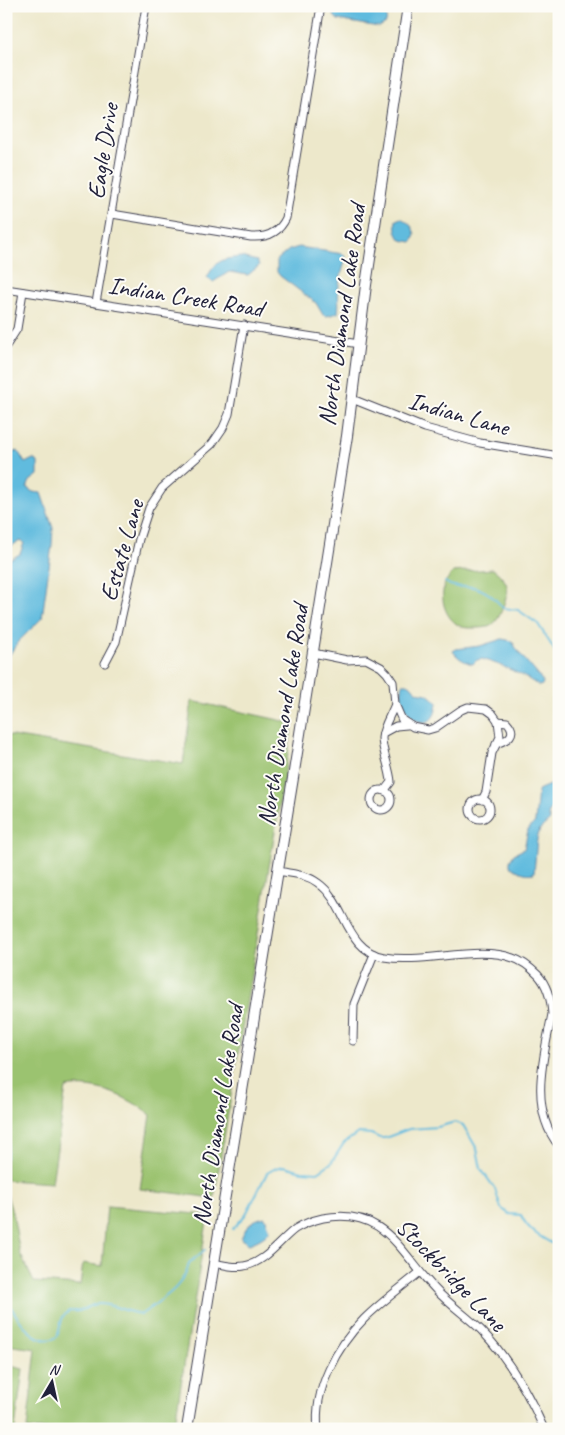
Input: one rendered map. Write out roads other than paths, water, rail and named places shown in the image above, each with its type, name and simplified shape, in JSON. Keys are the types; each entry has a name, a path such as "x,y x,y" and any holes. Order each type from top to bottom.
{"street":[{"name":"Eagle Drive","path":"96,303 146,6"},
{"path":"112,214 251,237 269,236 278,230 286,218 321,6"},
{"name":"North Diamond Lake Road","path":"187,1429 313,653 352,399 386,147 408,6"},
{"name":"Indian Creek Road","path":"6,289 359,344"},
{"path":"6,346 17,329 23,292"},
{"name":"Estate Lane","path":"105,662 116,642 139,539 150,508 162,488 206,450 224,428 229,414 244,325"},
{"name":"Indian Lane","path":"352,399 433,430 480,443 559,456"},
{"path":"313,653 347,660 366,659 373,662 387,673 393,682 395,704 402,720 407,725"},
{"path":"384,791 391,782 391,772 382,740 395,704"},
{"path":"383,733 396,726 407,725 428,730 435,728 468,707 486,709 498,721 500,737 492,753 486,792 482,800"},
{"path":"496,744 507,741 512,733 512,728 507,722 498,721"},
{"path":"278,871 306,876 325,888 348,929 362,946 374,954 402,959 488,954 516,958 530,967 545,986 551,1005 552,1014 541,1075 541,1099 547,1129 559,1146"},
{"path":"353,1041 354,1004 374,954"},
{"name":"Stockbridge Lane","path":"214,1263 236,1267 255,1263 296,1229 310,1221 337,1216 350,1216 376,1225 389,1234 444,1299 480,1329 504,1357 531,1399 544,1429"},
{"path":"318,1429 319,1402 330,1368 341,1348 365,1318 420,1272"}],"water":[{"path":"333,6 388,6 386,23 379,27 338,20 333,14"},
{"path":"401,218 413,229 415,235 412,242 401,240 398,235 396,220"},
{"path":"299,247 343,254 346,257 338,288 338,313 327,316 323,315 316,303 277,272 277,260 289,250"},
{"path":"241,257 257,261 259,266 248,275 229,272 213,282 207,278 213,267 220,262"},
{"path":"18,451 25,463 33,459 38,462 38,475 30,481 27,488 33,492 41,493 53,528 42,618 18,642 6,660 6,454","holes":["21,541 24,543 20,554 7,561 8,553 12,546"]},
{"path":"502,639 512,641 543,682 542,685 539,686 512,670 482,659 477,660 473,664 467,662 453,651 480,646"},
{"path":"403,684 410,684 417,692 427,694 437,702 435,714 430,720 423,722 416,720 409,714 404,706"},
{"path":"559,781 553,807 548,814 550,820 540,829 537,839 534,873 518,871 510,866 510,861 514,854 524,849 528,830 535,822 538,791"},
{"path":"265,1217 270,1230 266,1235 249,1244 241,1239 250,1224"}],"waterway":[{"path":"445,582 455,586 478,588 490,594 503,608 518,610 538,624 559,660"},
{"path":"233,1229 246,1214 267,1173 276,1168 284,1166 302,1171 318,1172 331,1163 344,1143 358,1133 385,1138 409,1129 438,1127 455,1122 463,1125 477,1149 481,1169 495,1189 501,1208 509,1214 521,1215 532,1230 559,1247"},
{"path":"6,1132 8,1142 6,1157"},
{"path":"6,1299 20,1321 34,1335 41,1339 49,1340 57,1337 63,1316 69,1311 79,1311 99,1304 110,1305 142,1314 177,1286 186,1272 189,1263 205,1250"}]}
